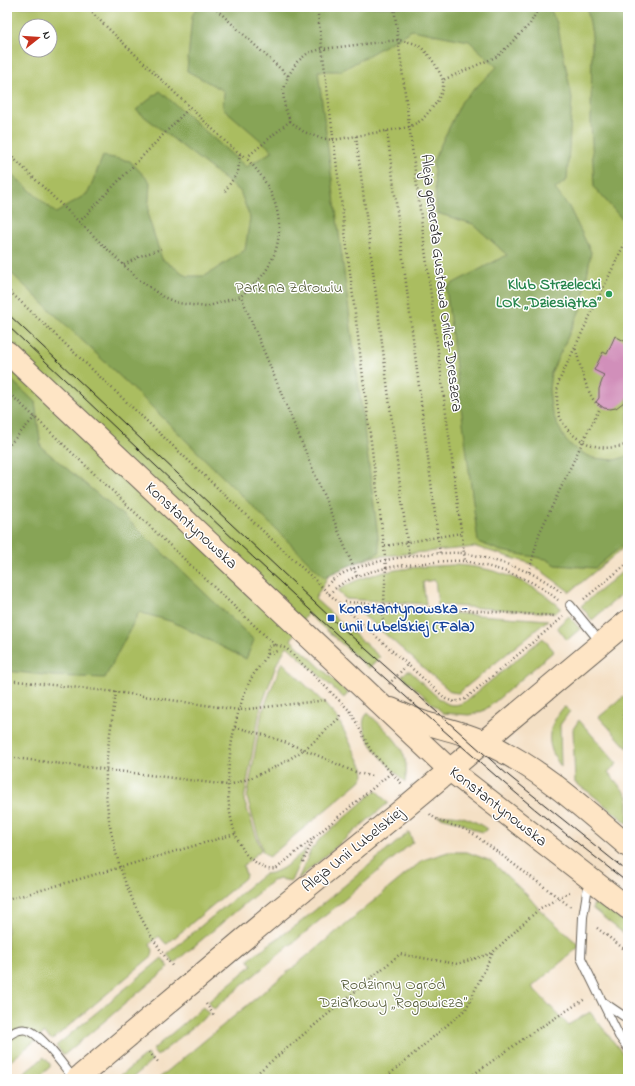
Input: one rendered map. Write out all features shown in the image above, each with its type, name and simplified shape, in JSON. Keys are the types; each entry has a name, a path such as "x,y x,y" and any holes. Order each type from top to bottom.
{"main road":[{"name":"Konstantynowska","path":"7,352 380,694 450,770 628,908"},
{"name":"Aleja Unii Lubelskiej","path":"76,1079 628,621"},
{"name":"Konstantynowska","path":"380,694 391,709 409,717 484,742 538,772 628,846"}],"lane":[{"path":"571,608 601,644"},
{"path":"590,878 583,917 581,958 619,1036 628,1048"},
{"path":"603,1002 628,1019"},
{"path":"7,1036 13,1031 27,1030 34,1032 76,1079"}],"path":[{"path":"7,12 12,7"},
{"path":"7,152 137,278 163,298 178,303 206,307 241,296 264,273 273,259 279,232 279,220 276,206 261,174 246,158 229,145 86,7"},
{"path":"214,7 288,76"},
{"path":"317,7 386,560 382,634"},
{"name":"Aleja generała Gustawa Orlicz-Dreszera","path":"394,7 465,561"},
{"path":"443,80 498,56 530,24 539,7"},
{"path":"398,40 409,42 419,46 439,70 443,80 443,89 437,102 422,120 409,128 333,140 320,138 304,132 290,121 283,100 283,92 288,76 296,62 308,53 322,49 398,40"},
{"path":"79,222 190,107"},
{"path":"246,158 290,121"},
{"path":"387,131 440,554"},
{"path":"356,136 410,557"},
{"path":"225,190 238,172 240,153"},
{"path":"628,236 558,383 556,401 561,418 571,432 582,441 602,448 619,447 628,444"},
{"path":"124,265 140,256 161,249"},
{"path":"7,289 329,594 446,699 454,702 459,702 465,699 571,608 628,563"},
{"path":"241,296 357,576"},
{"path":"529,572 538,534 582,441 601,406 596,403 591,395 575,346"},
{"path":"7,391 276,645"},
{"path":"7,447 35,417"},
{"path":"384,546 461,533"},
{"path":"327,585 336,577 354,569 386,560 440,554 463,554 500,562 529,572 552,585 566,596"},
{"path":"329,594 340,584 357,576 386,568 434,562 465,561 524,578 547,591 571,608"},
{"path":"345,602 555,616"},
{"path":"391,773 276,869 264,868 247,857 235,834 230,812 228,785 232,742 239,710 251,678 268,654 268,647 280,645 287,649 352,712 366,744 374,755 391,773 405,788"},
{"path":"268,654 277,651"},
{"path":"380,694 408,664"},
{"path":"7,680 116,692 239,710 328,700"},
{"path":"116,692 106,771 108,810 113,843 120,868 139,913 162,953 173,967"},
{"path":"628,700 623,713 628,726"},
{"path":"7,758 228,785 238,783 304,750 338,719 341,713"},
{"path":"235,727 262,734 304,750 360,775 373,776"},
{"path":"431,816 437,820 459,826 472,833 628,952"},
{"path":"7,900 235,834"},
{"path":"384,1079 466,1009 493,952 539,909 590,878"},
{"path":"250,1079 400,954 457,964 493,952"},
{"path":"467,1079 533,1032 598,992"},
{"path":"206,1004 214,1015"},
{"path":"149,1052 158,1062"}],"green space":[{"name":"Park na Zdrowiu","path":"7,7 628,7 628,544 570,592 532,564 476,547 373,557 330,573 315,599 380,657 369,668 307,613 291,640 348,693 344,698 287,646 277,663 260,710 244,800 261,850 243,866 246,875 245,878 167,944 159,936 150,944 153,950 152,956 52,1040 44,1033 7,1064"},
{"path":"197,7 549,7 557,23 572,98 567,180 555,189 569,207 591,252 582,306 551,373 549,389 551,407 556,422 566,441 578,451 593,458 615,460 628,456 628,541 595,568 556,565 546,559 501,551 478,542 446,287 507,255 473,224 437,213 433,161 462,101 497,67 469,41 412,30 341,71 318,71 380,552 324,577 148,403 7,269 7,170 56,213 88,193 103,156 130,161 150,182 148,216 162,259 187,276 205,276 245,250 250,218 240,191 136,110 160,91 246,167 273,151 223,108 224,91 187,71 192,16"},
{"path":"587,7 628,7 628,226 594,187 591,121 592,35"},
{"path":"7,376 35,402 41,447 126,518 254,640 246,659 173,622 139,612 105,678 53,676 7,671 7,491 10,485 7,482"},
{"path":"453,565 482,568 511,577 550,598 561,608 555,613 438,605 435,580 423,582 426,604 346,599 337,591 363,578 393,570"},
{"path":"628,567 628,589 592,620 581,606"},
{"path":"353,606 548,620 458,693 451,692"},
{"path":"569,616 580,629 567,640 557,627"},
{"path":"543,638 554,651 490,706 483,711 469,715 443,713 402,676 407,671 410,671 444,702 451,705 460,704 466,701"},
{"path":"282,662 322,701 338,719 363,768 364,775 360,781 269,857 263,852 247,798 262,712"},
{"path":"628,693 628,749 599,717"},
{"path":"565,707 570,711 560,725 561,767 552,751 550,737 553,723"},
{"path":"368,713 391,735 402,751 406,770 405,782 391,769 368,739 364,729 364,720"},
{"path":"579,720 617,764 608,772 628,796 628,824 590,793 575,783 573,729"},
{"path":"376,790 388,803 298,879 311,850 319,840"},
{"path":"445,815 467,818 487,829 483,832 475,830 460,822 437,816"},
{"path":"409,832 413,842 214,1009 208,1002 252,965 248,959 297,925"},
{"path":"306,849 291,881 280,879 272,881 174,963 167,954 264,874 282,869"},
{"name":"Rodzinny Ogród Działkowy „Rogowicza”","path":"448,852 467,852 491,861 527,895 539,909 580,946 532,987 568,1025 590,1012 628,1060 628,1079 158,1079 423,860"},
{"path":"596,904 609,911 628,925 628,937 593,909 593,905"},
{"path":"162,958 169,967 64,1055 56,1046"},
{"path":"203,1007 209,1014 157,1056 152,1050"},
{"path":"147,1054 152,1061 131,1079 116,1079"},
{"path":"44,1057 50,1064 50,1067 36,1079 17,1079"}],"building":[{"path":"615,336 628,343 628,397 616,408 610,409 604,408 596,402 599,398 599,389 604,375 594,370 603,352 607,354"}],"tram line":[{"path":"7,313 331,618 509,776 628,872"},
{"path":"7,325 253,557 377,671 519,796 628,883"}],"place":[{"name":"Klub Strzelecki LOK „Dziesiątka”","path":"609,294"},
{"name":"Konstantynowska - Unii Lubelskiej (Fala)","path":"331,618"}]}
